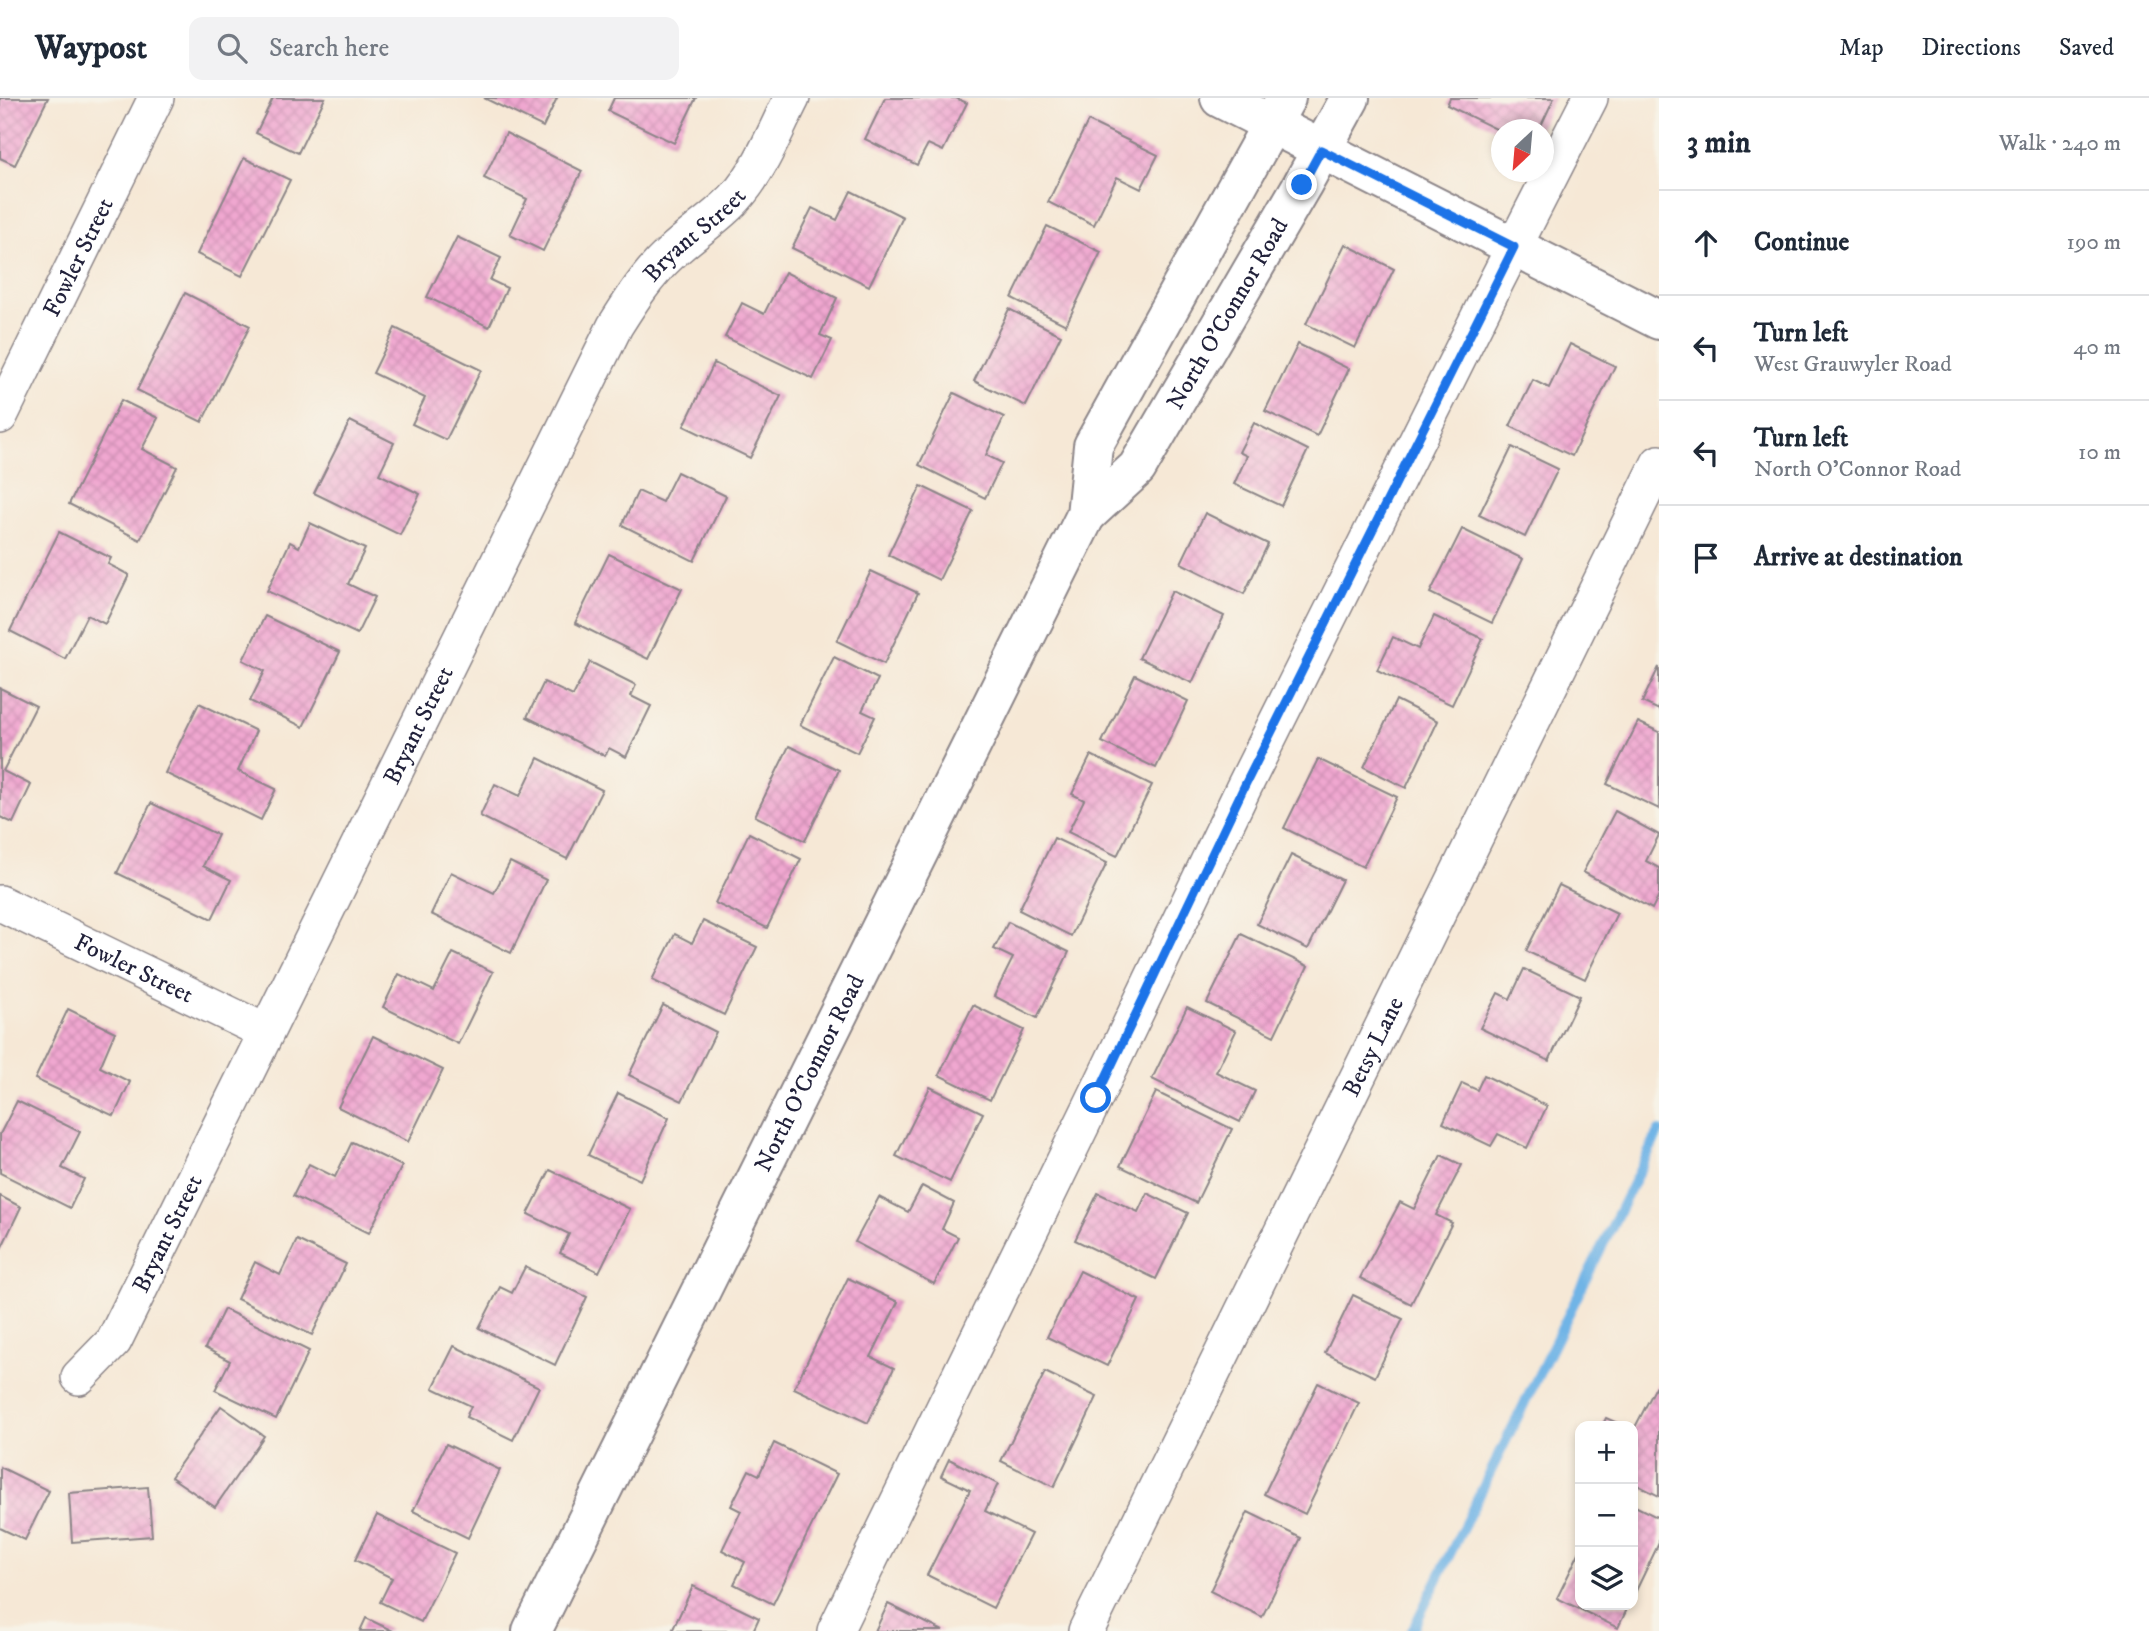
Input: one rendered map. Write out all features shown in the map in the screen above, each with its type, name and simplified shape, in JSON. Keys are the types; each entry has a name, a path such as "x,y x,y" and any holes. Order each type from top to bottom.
{"main road":[{"path":"1220,98 1278,111 1321,150 1659,320"},
{"name":"North O'Connor Road","path":"1086,515 1137,468 1350,98"},
{"name":"North O'Connor Road","path":"532,1631 1086,515 1093,446 1278,111"}],"street":[{"name":"Fowler Street","path":"0,416 156,98"},
{"name":"Bryant Street","path":"79,1377 114,1341 615,326 643,282 671,252 738,195 758,165 792,98"},
{"path":"835,1631 1096,1098 1243,789 1590,98"},
{"name":"Betsy Lane","path":"1086,1631 1659,463"},
{"name":"Fowler Street","path":"0,904 267,1032"}],"building":[{"path":"0,98 48,98 15,165 0,158"},
{"path":"273,98 325,98 298,153 256,133"},
{"path":"484,98 557,98 543,127"},
{"path":"614,98 696,98 674,143 608,111"},
{"path":"885,98 956,98 967,103 943,151 928,144 917,165 865,139"},
{"path":"1450,98 1554,98 1544,119 1491,119 1491,127 1447,105"},
{"path":"1088,121 1158,155 1141,189 1117,177 1094,225 1048,202"},
{"path":"506,133 582,171 543,251 510,235 527,199 484,178"},
{"path":"244,158 290,180 242,276 197,254"},
{"path":"851,191 903,217 869,286 792,248 812,208 837,220"},
{"path":"1047,226 1101,252 1066,325 1012,298"},
{"path":"457,237 501,258 490,280 507,288 489,327 427,297"},
{"path":"1345,244 1394,269 1355,348 1306,324"},
{"path":"785,272 837,298 820,335 832,340 813,379 725,337 742,303 764,314"},
{"path":"185,293 250,326 202,422 137,390"},
{"path":"1009,309 1061,335 1026,406 974,381"},
{"path":"395,328 481,370 446,440 412,424 425,398 373,373"},
{"path":"1298,344 1349,369 1317,436 1265,411"},
{"path":"1570,344 1615,366 1572,456 1510,426 1533,380 1549,388"},
{"path":"714,363 781,396 750,458 684,426"},
{"path":"954,393 1004,417 986,455 1002,463 985,498 919,465"},
{"path":"121,400 158,418 142,449 177,467 140,540 69,504"},
{"path":"350,421 394,443 379,474 420,494 400,535 314,493"},
{"path":"1254,423 1308,450 1281,506 1234,484 1247,456 1239,452"},
{"path":"1512,447 1558,469 1525,537 1479,515"},
{"path":"677,472 726,496 694,561 622,525 638,491 662,502"},
{"path":"921,486 973,511 939,580 888,555"},
{"path":"1205,513 1268,544 1244,594 1181,563"},
{"path":"310,523 365,549 348,584 375,597 357,634 267,591 290,542 299,547"},
{"path":"1462,529 1523,559 1492,623 1430,593"},
{"path":"59,532 111,558 108,564 129,575 105,624 87,615 65,659 10,631"},
{"path":"609,554 682,589 648,659 575,623"},
{"path":"871,571 918,593 884,664 837,641"},
{"path":"1172,591 1224,616 1192,683 1139,658"},
{"path":"265,616 340,652 303,727 250,701 265,671 243,660"},
{"path":"1434,616 1483,639 1452,705 1377,670 1393,637 1418,649"},
{"path":"834,657 878,679 862,711 875,717 857,753 800,725"},
{"path":"590,662 636,685 631,696 651,706 626,757 609,748 605,756 527,717 544,682 573,696"},
{"path":"1659,667 1659,710 1642,702"},
{"path":"1135,675 1188,701 1156,768 1102,742"},
{"path":"0,688 36,706 3,771 31,785 13,823 0,817"},
{"path":"1396,700 1438,721 1406,788 1364,767"},
{"path":"199,703 256,731 238,771 276,789 261,820 165,773"},
{"path":"1638,722 1659,732 1659,809 1607,784"},
{"path":"789,746 839,770 805,841 755,816"},
{"path":"1091,755 1152,785 1117,856 1068,832 1084,800 1072,794"},
{"path":"538,758 602,790 567,859 480,816 495,784 520,796"},
{"path":"1318,759 1397,797 1363,867 1284,828"},
{"path":"151,803 218,835 203,866 231,880 212,919 117,873"},
{"path":"1615,811 1659,835 1646,861 1659,868 1659,895 1652,909 1583,872"},
{"path":"749,833 801,859 767,928 715,903"},
{"path":"1054,838 1107,863 1071,936 1019,910"},
{"path":"1291,855 1342,880 1308,949 1257,924"},
{"path":"510,862 546,880 511,953 431,914 451,872 494,893"},
{"path":"1559,885 1617,913 1585,979 1526,951"},
{"path":"703,921 757,947 724,1015 652,980 675,934 692,943"},
{"path":"1008,922 1069,952 1037,1018 994,996 1013,958 994,949"},
{"path":"1241,934 1308,966 1274,1036 1207,1003"},
{"path":"453,953 493,972 458,1044 383,1007 399,974 434,991"},
{"path":"1524,969 1580,996 1549,1061 1480,1028 1498,993 1510,999"},
{"path":"663,1005 716,1032 682,1101 629,1075"},
{"path":"973,1005 1024,1030 990,1100 939,1075"},
{"path":"1187,1007 1236,1031 1216,1072 1255,1091 1240,1122 1152,1079"},
{"path":"68,1009 115,1032 100,1067 130,1082 114,1116 35,1079"},
{"path":"373,1036 443,1070 408,1142 338,1107"},
{"path":"1484,1075 1547,1106 1527,1148 1498,1134 1491,1146 1443,1123 1462,1083 1477,1090"},
{"path":"930,1087 983,1113 950,1182 896,1156"},
{"path":"1156,1092 1232,1129 1196,1203 1120,1166"},
{"path":"618,1093 669,1118 640,1180 588,1155"},
{"path":"17,1101 80,1132 62,1168 84,1179 70,1208 0,1173 0,1134"},
{"path":"352,1142 402,1166 369,1233 293,1196 309,1164 335,1177"},
{"path":"1441,1155 1462,1165 1436,1215 1452,1223 1411,1304 1360,1278 1400,1202 1414,1209"},
{"path":"550,1170 630,1209 599,1272 560,1253 569,1234 528,1214"},
{"path":"922,1186 954,1203 942,1229 958,1237 934,1284 855,1242 879,1197 908,1212"},
{"path":"1098,1193 1138,1212 1147,1193 1188,1213 1156,1279 1075,1240"},
{"path":"0,1196 21,1207 0,1251"},
{"path":"297,1240 346,1264 312,1335 237,1299 255,1262 280,1275"},
{"path":"525,1267 587,1297 555,1365 479,1328 500,1287 512,1293"},
{"path":"1080,1271 1139,1300 1107,1366 1047,1337"},
{"path":"848,1278 898,1302 871,1357 894,1368 868,1423 794,1388"},
{"path":"1353,1295 1403,1319 1375,1377 1325,1353"},
{"path":"224,1309 309,1351 276,1419 215,1390 230,1361 205,1348"},
{"path":"454,1346 539,1387 513,1440 466,1417 471,1406 433,1388"},
{"path":"1045,1372 1097,1397 1054,1487 1001,1461"},
{"path":"1659,1381 1659,1496 1638,1486 1638,1421"},
{"path":"1318,1383 1359,1403 1305,1514 1264,1494"},
{"path":"221,1406 264,1436 215,1507 171,1477"},
{"path":"774,1443 837,1474 773,1604 734,1584 745,1562 722,1550 741,1511 731,1506 749,1470 759,1475"},
{"path":"446,1444 500,1470 468,1538 413,1511"},
{"path":"949,1459 998,1484 985,1511 1031,1534 993,1608 927,1575 970,1490 941,1476"},
{"path":"0,1467 49,1491 25,1540 0,1528"},
{"path":"148,1487 152,1536 72,1542 69,1493"},
{"path":"1638,1508 1659,1518 1659,1543 1638,1587"},
{"path":"1248,1512 1301,1538 1262,1617 1210,1591"},
{"path":"377,1515 455,1553 421,1622 380,1602 392,1578 355,1560"},
{"path":"1575,1561 1575,1607 1557,1598"},
{"path":"693,1586 759,1618 753,1631 672,1631"},
{"path":"888,1604 943,1631 875,1631"},
{"path":"1581,1610 1627,1610 1618,1628"},
{"path":"366,1618 393,1631 360,1631"}],"waterway":[{"path":"1412,1631 1659,1131"}],"route":[{"path":"1096,1098 1243,789 1514,247 1321,150 1302,185"}]}
